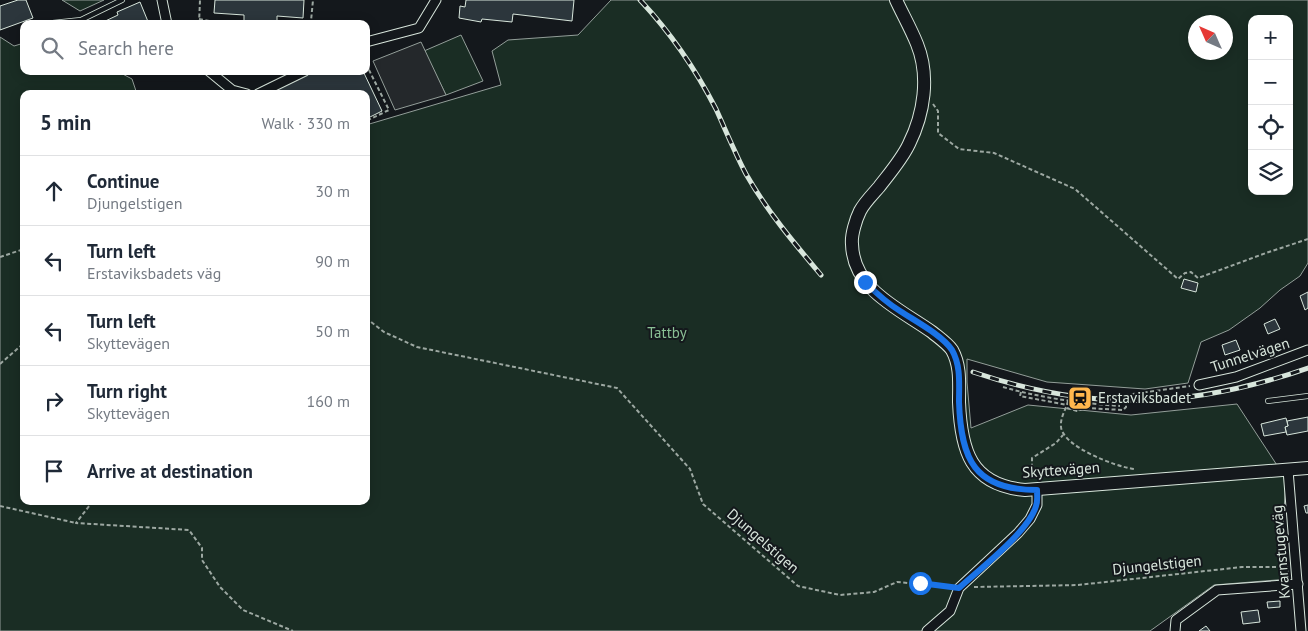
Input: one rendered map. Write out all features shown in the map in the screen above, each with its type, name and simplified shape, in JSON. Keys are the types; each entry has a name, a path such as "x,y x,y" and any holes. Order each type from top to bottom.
{"street":[{"path":"162,0 166,20"},
{"path":"370,41 419,28 436,0"},
{"name":"Skyttevägen","path":"896,0 918,46 924,75 923,106 909,144 887,177 860,210 852,241 854,262 865,282 881,298 928,329 951,349 959,368 960,410 965,449 975,467 983,476 996,484 1010,489 1308,468"},
{"path":"214,75 232,90"},
{"path":"266,90 297,75"},
{"name":"Tunnelvägen","path":"1199,385 1236,377 1308,350"},
{"name":"Kvarnstugeväg","path":"1288,470 1300,631"},
{"path":"927,631 950,611 959,588 1018,533 1030,519 1037,505 1039,486"},
{"path":"1175,631 1174,623 1176,620 1217,590 1298,584"}],"lane":[{"path":"81,20 122,0"},
{"path":"1268,401 1308,396"}],"path":[{"path":"200,0 199,19 204,20"},
{"path":"311,20 313,0"},
{"path":"370,72 390,110 370,119"},
{"path":"923,92 938,111 938,133 959,149 994,153 1075,189 1178,279 1190,272 1198,278 1308,239"},
{"path":"0,257 20,250"},
{"name":"Djungelstigen","path":"370,321 384,332 417,347 617,388 690,469 703,504 798,586 840,595 874,592 897,582 959,588 1078,585 1242,567 1296,567"},
{"path":"0,364 20,346"},
{"path":"1021,392 1020,396 1077,411 1086,408 1123,410 1126,407 1126,396 1199,385"},
{"path":"1003,387 1068,401 1120,406"},
{"path":"1068,401 1067,407 1062,414 1061,428 1064,435 1098,459 1136,470"},
{"path":"1039,486 1032,466 1032,458 1064,435"},
{"path":"76,522 90,505"},
{"path":"0,506 76,522 189,530 202,548 202,560 220,587 243,610 293,631"}],"green space":[{"path":"62,0 104,0 80,11"},
{"name":"Tattby","path":"611,0 1308,0 1308,263 1300,276 1229,330 1201,342 1188,383 1145,389 1047,382 967,359 971,428 1028,405 1131,415 1237,404 1286,479 1283,526 1289,579 1214,585 1150,631 0,631 0,37 14,46 20,44 20,75 124,75 132,79 136,90 20,90 20,505 370,505 370,124 501,85 492,51 508,40 578,35"},
{"path":"461,35 483,81 446,95 424,51"}],"shaded area":[{"path":"421,42 446,95 395,110 373,61"}],"building":[{"path":"18,0 26,0 33,18 20,20 20,23 0,30 0,6"},
{"path":"215,0 304,0 303,18 277,16 277,20 244,20 244,15 214,13"},
{"path":"466,0 574,0 572,21 513,14 512,22 482,19 481,22 459,18 460,6 465,7"},
{"path":"140,2 147,20 107,20 118,15 117,12"},
{"path":"304,75 365,75 382,111 370,117 370,90 274,90"},
{"path":"1184,279 1198,283 1196,292 1181,288"},
{"path":"1308,292 1308,308 1305,310 1300,296"},
{"path":"1275,319 1280,329 1268,334 1264,324"},
{"path":"1236,340 1240,350 1225,355 1222,345"},
{"path":"1308,417 1308,431 1287,435 1285,427 1288,426 1287,421"},
{"path":"1286,418 1288,426 1285,427 1286,432 1264,436 1261,424"},
{"path":"1308,505 1308,513 1306,513 1304,506"},
{"path":"1280,601 1280,607 1268,608 1267,602"},
{"path":"1258,610 1260,622 1243,624 1241,612"},
{"path":"1206,626 1210,631 1199,631"}],"railway":[{"path":"640,0 672,38 700,80 716,109 746,174 763,201 821,275"},
{"path":"973,372 1017,385 1059,394 1100,399 1141,400 1182,398 1223,392 1265,382 1308,368"}],"place":[{"name":"Erstaviksbadet","path":"1080,398"}],"route":[{"path":"865,282 881,298 928,329 951,349 959,368 959,401 965,449 975,467 983,476 996,484 1010,489 1037,490 1037,505 1030,519 1018,533 959,588 920,583"}]}
